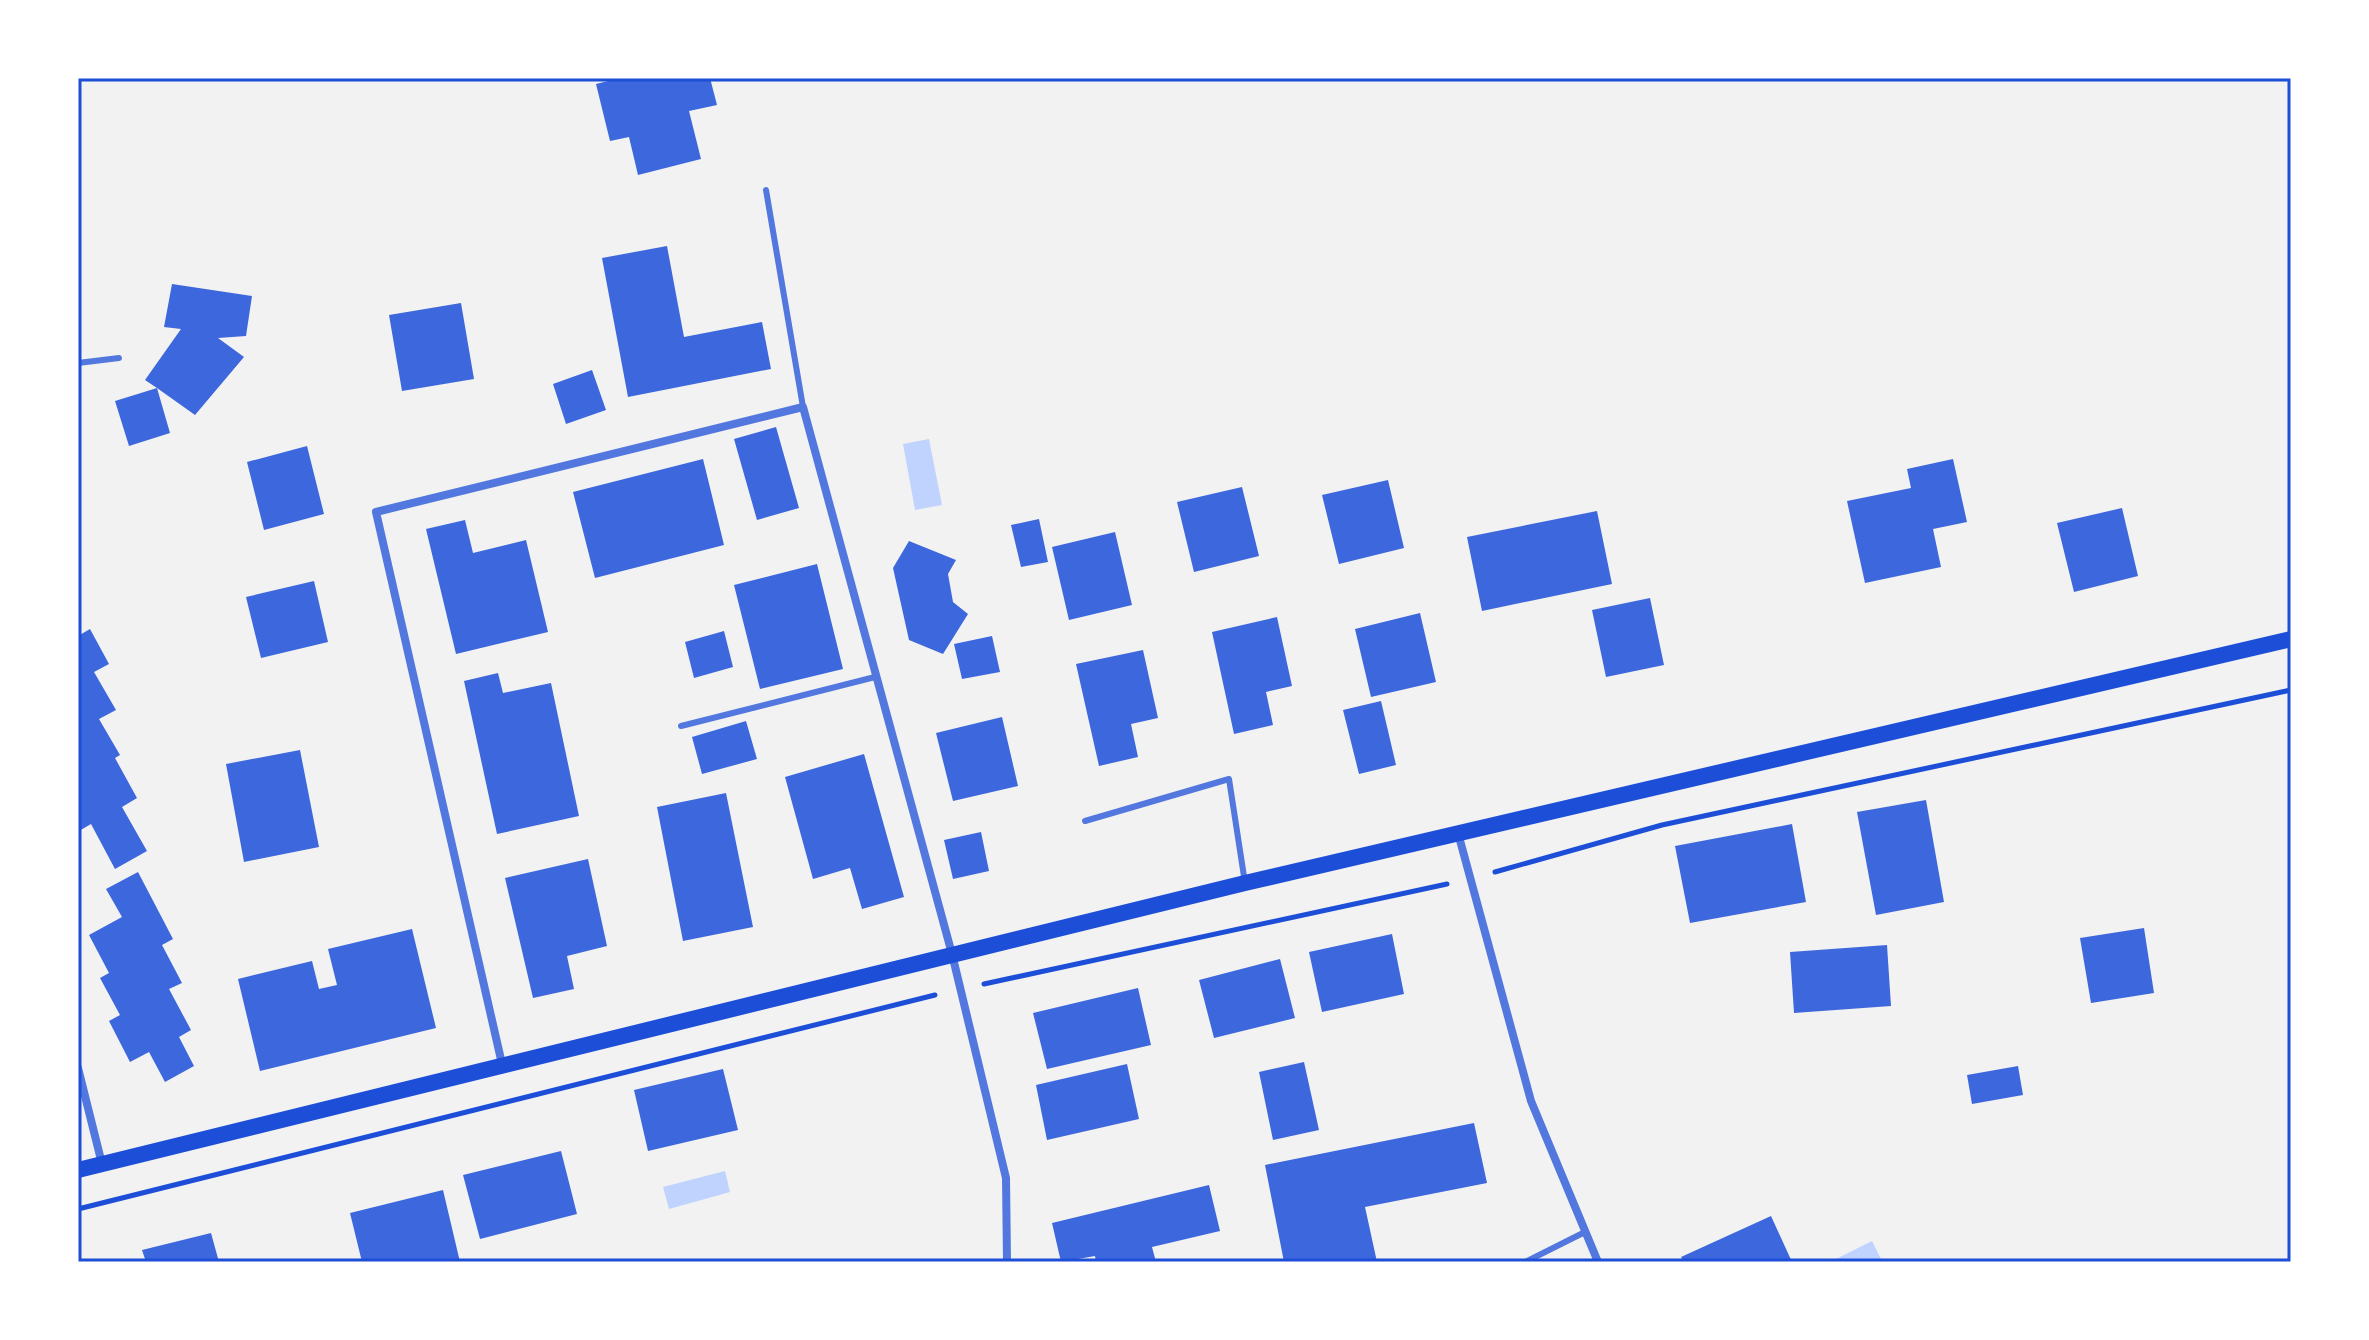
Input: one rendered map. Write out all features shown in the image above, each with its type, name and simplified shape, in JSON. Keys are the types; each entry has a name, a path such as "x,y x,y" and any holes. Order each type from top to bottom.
{"main road":[{"path":"78,1170 1245,883 2291,639"}],"street":[{"path":"502,1064 376,512 803,407 961,989 1006,1178 1007,1262"},
{"path":"1458,833 1531,1101 1598,1262"},
{"path":"78,1068 102,1164"}],"lane":[{"path":"766,190 803,407"},
{"path":"78,363 119,358"},
{"path":"681,726 875,677"},
{"path":"1085,821 1229,779 1245,883"},
{"path":"1525,1262 1585,1232"}],"path":[{"path":"78,1209 961,989 1470,879 1662,825 2291,690"}],"water":[{"path":"929,439 942,505 915,510 903,444"},
{"path":"725,1171 730,1192 669,1209 663,1187"},
{"path":"1872,1241 1882,1261 1830,1262"}],"building":[{"path":"620,78 655,78 656,81 710,78 717,105 689,111 701,159 638,175 629,137 610,141 596,84"},
{"path":"667,246 684,337 762,322 771,369 628,397 602,258"},
{"path":"172,284 252,296 246,336 218,338 244,357 195,415 145,380 181,329 164,327"},
{"path":"461,303 474,379 402,391 389,315"},
{"path":"592,370 606,410 566,424 553,384"},
{"path":"157,388 170,433 129,446 115,401"},
{"path":"776,427 799,508 757,520 734,439"},
{"path":"307,446 324,514 264,530 247,462"},
{"path":"703,459 724,545 595,578 573,492"},
{"path":"1953,459 1967,522 1933,529 1941,567 1865,583 1847,501 1911,488 1907,469"},
{"path":"1388,480 1404,548 1339,564 1322,495"},
{"path":"1242,487 1259,556 1194,572 1177,502"},
{"path":"2122,508 2138,576 2074,592 2057,523"},
{"path":"1597,511 1612,584 1482,611 1467,537"},
{"path":"1039,519 1048,562 1021,567 1011,525"},
{"path":"465,520 473,553 526,540 548,632 456,654 426,529"},
{"path":"1115,532 1132,605 1069,620 1052,547"},
{"path":"909,541 956,560 948,574 953,602 968,614 943,654 909,640 893,568"},
{"path":"817,564 843,669 760,689 734,585"},
{"path":"314,581 328,642 261,658 246,597"},
{"path":"1650,598 1664,665 1606,677 1592,610"},
{"path":"1420,613 1436,682 1371,697 1355,629"},
{"path":"1277,617 1292,686 1266,692 1273,725 1234,734 1212,632"},
{"path":"90,629 109,664 94,672 116,710 99,719 120,755 115,758 137,798 122,807 147,851 115,869 91,824 79,831 78,828 78,636"},
{"path":"724,631 733,667 694,678 685,642"},
{"path":"992,636 1000,672 962,679 954,644"},
{"path":"1143,650 1158,718 1131,724 1138,757 1099,766 1076,664"},
{"path":"498,673 503,693 551,683 579,816 497,834 464,681"},
{"path":"1381,701 1396,765 1359,774 1343,710"},
{"path":"1002,717 1018,786 953,801 936,733"},
{"path":"746,721 757,759 702,774 692,737"},
{"path":"300,750 319,847 244,862 226,764"},
{"path":"864,754 904,897 862,909 850,868 813,879 785,777"},
{"path":"726,793 753,927 683,941 657,807"},
{"path":"1926,800 1944,902 1876,915 1857,812"},
{"path":"1792,824 1806,902 1690,923 1675,846"},
{"path":"981,832 989,871 953,879 944,840"},
{"path":"588,859 607,946 567,956 574,989 533,998 505,878"},
{"path":"138,872 173,939 162,945 182,983 169,989 191,1030 179,1037 194,1066 165,1082 149,1052 130,1062 109,1021 120,1015 100,978 109,973 89,935 122,917 106,889"},
{"path":"2144,928 2154,993 2091,1003 2080,938"},
{"path":"412,929 436,1028 260,1071 238,979 312,961 319,989 337,985 328,949"},
{"path":"1392,934 1404,994 1322,1012 1309,952"},
{"path":"1887,945 1891,1006 1794,1013 1790,952"},
{"path":"1280,959 1295,1018 1214,1038 1199,980"},
{"path":"1138,988 1151,1045 1047,1069 1033,1013"},
{"path":"1304,1062 1319,1130 1273,1140 1259,1072"},
{"path":"1127,1064 1139,1119 1047,1140 1036,1085"},
{"path":"2018,1066 2023,1095 1972,1104 1967,1075"},
{"path":"723,1069 738,1130 648,1151 634,1090"},
{"path":"1474,1123 1487,1183 1365,1207 1377,1262 1284,1262 1265,1165"},
{"path":"561,1151 577,1214 480,1239 463,1175"},
{"path":"1209,1185 1220,1231 1152,1247 1156,1262 1096,1262 1095,1256 1061,1262 1052,1223"},
{"path":"443,1190 460,1262 362,1262 350,1213"},
{"path":"1771,1216 1792,1262 1684,1262 1681,1257"},
{"path":"211,1233 219,1262 146,1262 142,1250"}]}
